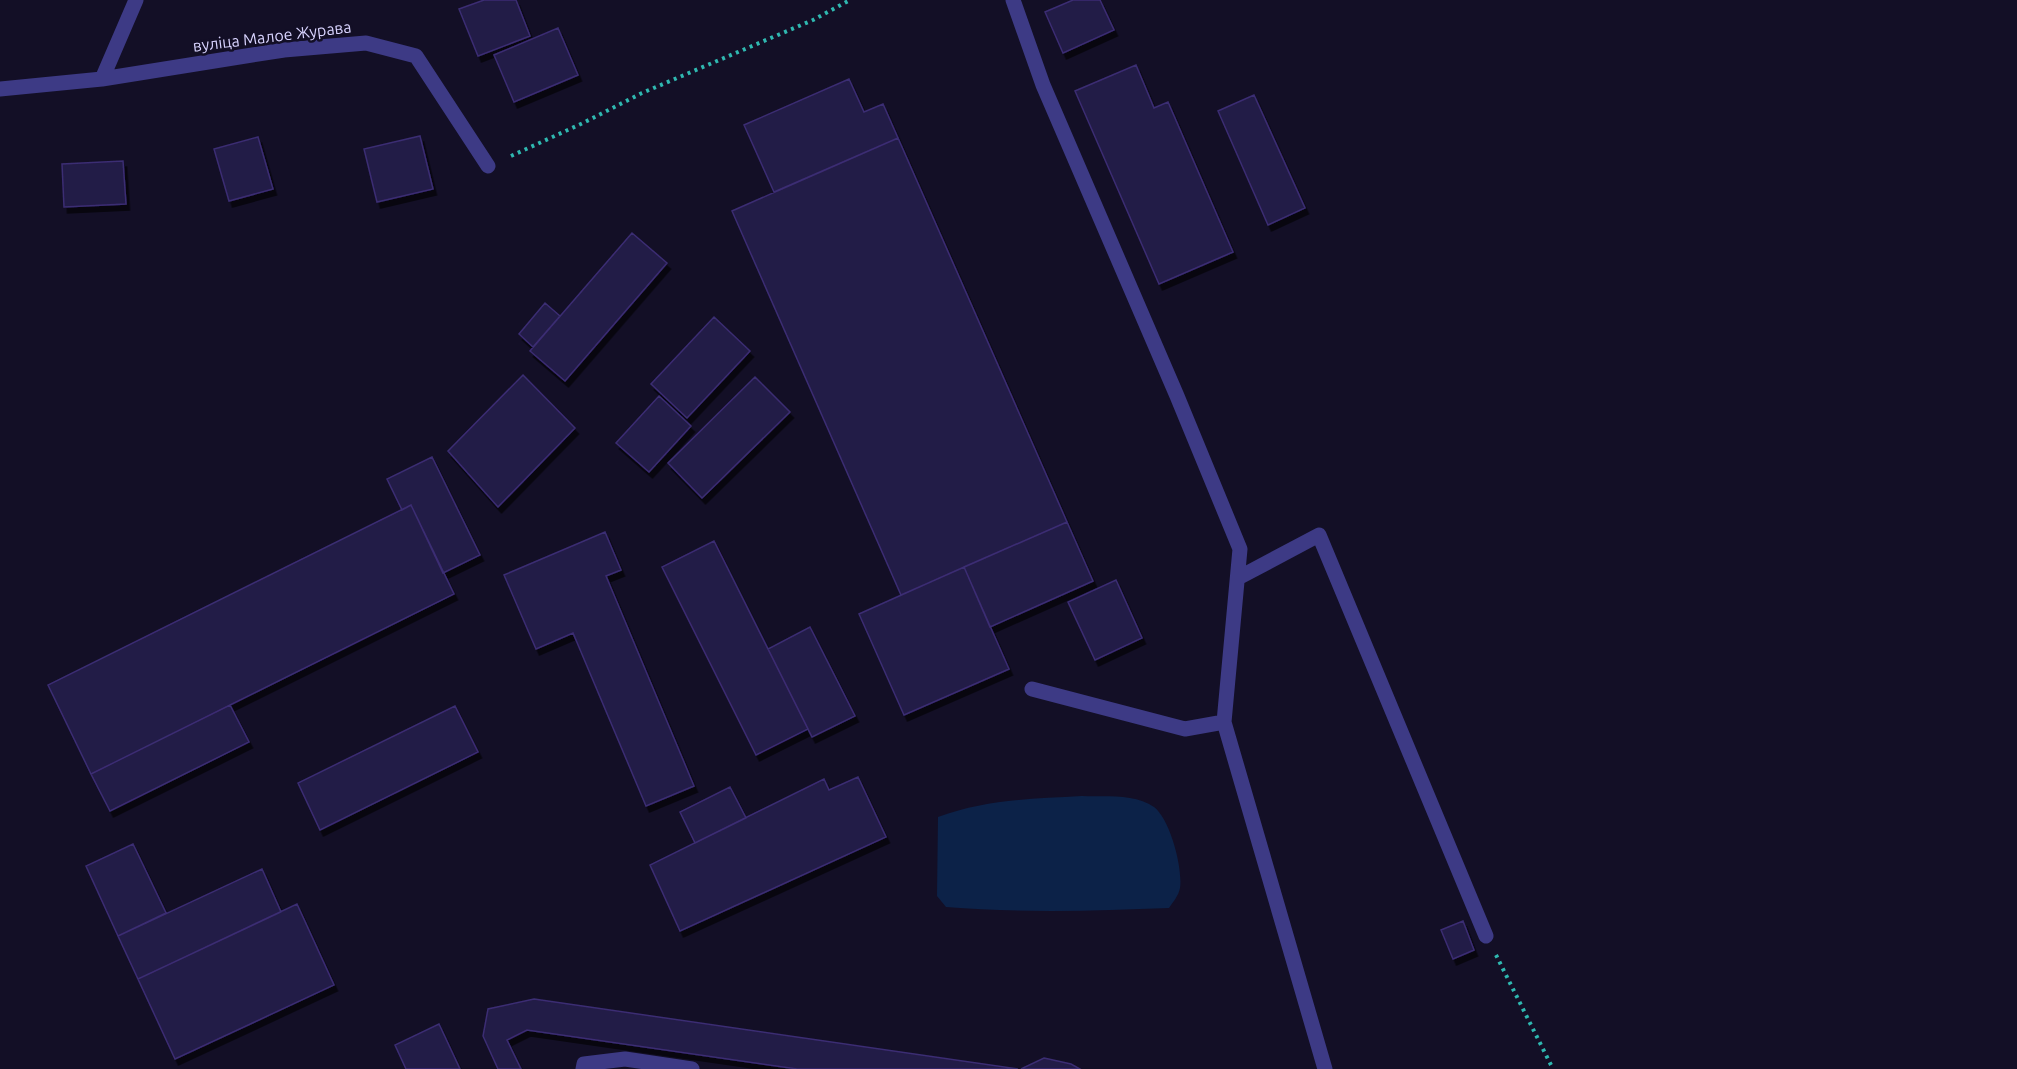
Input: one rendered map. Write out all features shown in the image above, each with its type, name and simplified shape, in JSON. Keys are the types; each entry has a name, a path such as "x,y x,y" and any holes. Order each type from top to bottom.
{"street":[{"path":"102,78 136,0"},
{"path":"1013,0 1043,85 1177,396 1240,549 1224,722 1325,1069"},
{"name":"вуліца Малое Журава","path":"0,89 102,78 284,50 366,43 416,57 488,166"},
{"path":"1238,578 1319,535 1486,936"},
{"path":"1032,689 1185,729 1224,722"},
{"path":"584,1069 584,1064 625,1059 689,1069"}],"path":[{"path":"488,166 583,123 642,93 813,20 850,0"},
{"path":"1486,936 1553,1069"}],"water":[{"path":"1082,796 1129,798 1146,803 1160,813 1174,844 1180,879 1179,891 1169,908 1057,911 974,909 946,907 937,896 938,817 991,803"}],"building":[{"path":"484,0 516,0 530,36 478,56 459,9"},
{"path":"1073,0 1100,0 1114,30 1063,53 1045,12"},
{"path":"558,28 578,75 514,102 494,55"},
{"path":"1136,65 1154,108 1168,102 1233,252 1159,284 1075,91"},
{"path":"849,79 864,112 883,104 898,138 774,192 744,125"},
{"path":"1254,95 1305,208 1268,225 1218,111"},
{"path":"420,136 433,189 377,202 364,149"},
{"path":"258,137 273,189 229,201 214,149"},
{"path":"898,138 1067,522 901,595 732,211"},
{"path":"123,161 126,204 64,207 62,164"},
{"path":"632,233 667,263 565,381 530,351"},
{"path":"545,303 560,316 533,347 519,334"},
{"path":"714,317 750,351 687,418 651,384"},
{"path":"523,375 575,428 498,507 448,451"},
{"path":"755,377 790,412 702,498 668,463"},
{"path":"659,396 691,426 649,472 616,443"},
{"path":"432,457 480,555 443,573 411,505 402,510 387,479"},
{"path":"411,505 454,594 91,774 48,685"},
{"path":"1067,522 1093,581 990,627 964,567"},
{"path":"605,532 621,570 606,576 694,786 646,806 573,633 536,649 504,575"},
{"path":"714,541 808,729 756,755 662,567"},
{"path":"964,567 1009,669 904,715 859,614"},
{"path":"1116,580 1142,638 1095,660 1068,602"},
{"path":"810,627 855,716 812,737 768,649"},
{"path":"230,705 249,742 110,811 91,774"},
{"path":"455,706 478,752 320,830 298,783"},
{"path":"858,777 886,837 680,931 650,865 824,779 829,790"},
{"path":"730,787 746,818 695,843 680,812"},
{"path":"133,844 166,913 118,936 86,866"},
{"path":"262,869 281,912 138,979 118,936"},
{"path":"297,904 334,985 175,1059 138,979"},
{"path":"1463,921 1474,950 1453,959 1441,930"},
{"path":"534,999 1018,1069 797,1069 527,1030 507,1040 521,1069 498,1069 483,1036 488,1009"},
{"path":"439,1024 460,1069 406,1069 395,1045"},
{"path":"1044,1058 1071,1064 1080,1069 1021,1069"}]}
